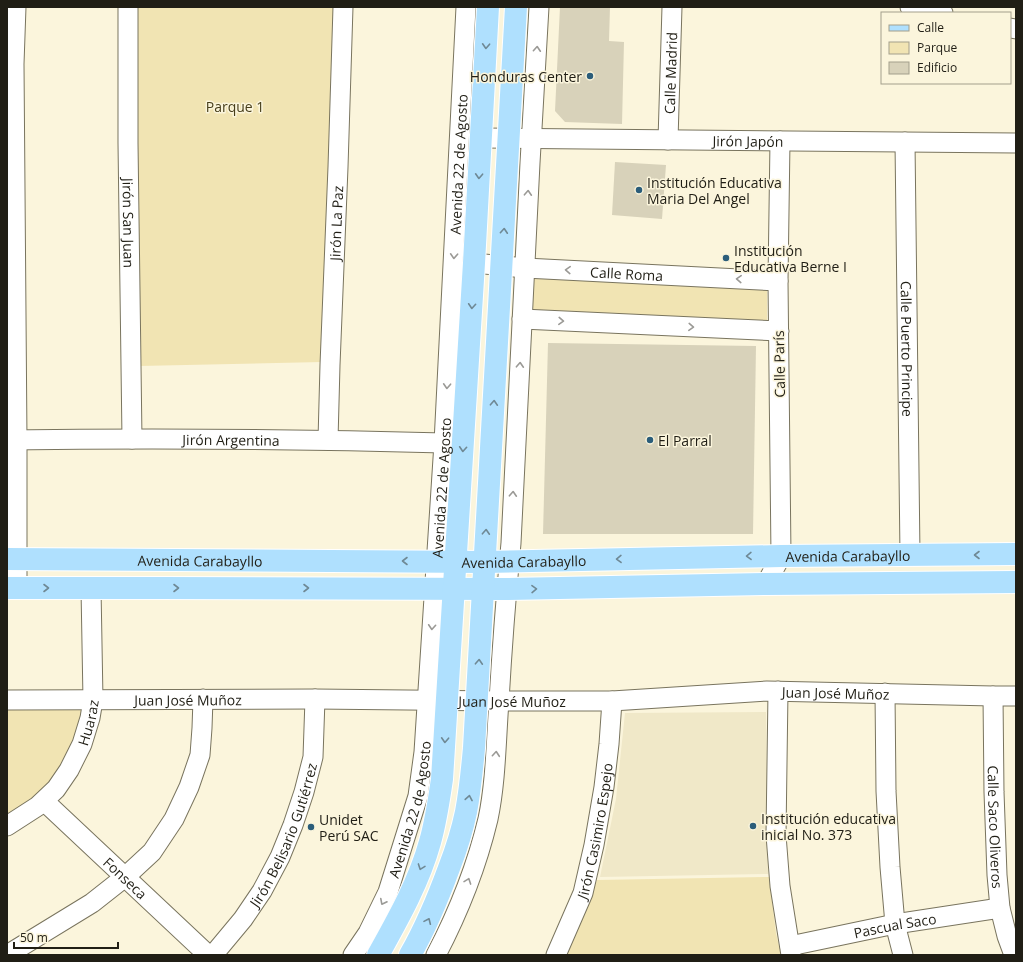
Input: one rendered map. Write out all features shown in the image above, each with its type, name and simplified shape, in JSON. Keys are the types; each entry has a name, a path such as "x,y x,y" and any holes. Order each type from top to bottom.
{"main road":[{"name":"Avenida 22 de Agosto","path":"378,955 403,910 418,877 430,842 438,807 442,779 437,701 446,561 474,263 488,7"},
{"path":"410,955 421,936 440,892 457,845 466,813 472,781 516,7"},
{"name":"Avenida Carabayllo","path":"12,559 484,562 781,556 1016,554"},
{"name":"Avenida Carabayllo","path":"12,588 506,589 766,584 1016,582"}],"street":[{"path":"12,588 11,64 16,7"},
{"name":"Jirón San Juan","path":"128,7 128,143 132,438"},
{"name":"Jirón La Paz","path":"328,440 343,7"},
{"name":"Avenida 22 de Agosto","path":"446,561 444,443 466,7"},
{"path":"436,955 460,903 477,856 488,818 496,753 506,589 511,543 531,138 540,7"},
{"name":"Calle Madrid","path":"668,140 672,7"},
{"path":"910,7 938,12"},
{"name":"Jirón Japón","path":"480,138 1016,143"},
{"name":"Calle París","path":"766,584 781,556 778,281 780,141"},
{"name":"Calle Puerto Principe","path":"905,142 910,555"},
{"name":"Calle Roma","path":"474,263 525,268 778,281"},
{"path":"522,319 779,331"},
{"name":"Jirón Argentina","path":"12,440 132,438 444,443"},
{"name":"Huaraz","path":"7,826 38,806 56,789 70,770 82,744 90,718 92,700 91,588"},
{"name":"Juan José Muñoz","path":"7,700 315,699 499,702 612,701 767,691 1016,696"},
{"path":"778,691 776,835 780,886 791,951"},
{"path":"885,693 886,791 889,860 895,924 903,955"},
{"name":"Calle Saco Oliveros","path":"993,696 997,875 1000,908 1006,936 1014,955"},
{"path":"7,955 92,903 152,852 174,819 189,788 200,755 203,699"},
{"name":"Jirón Belisario Gutiérrez","path":"214,955 243,919 262,891 280,857 293,825 304,792 313,757 315,699"},
{"name":"Avenida 22 de Agosto","path":"353,955 368,933 388,892 418,796 424,752 437,701"},
{"name":"Jirón Casimiro Espejo","path":"556,955 583,893 594,845 604,787 612,701"},
{"name":"Fonseca","path":"44,801 208,955"},
{"name":"Pascual Saco","path":"791,951 895,924 1000,908"}],"shaded area":[{"path":"766,712 768,874 600,877 616,799 625,713"}],"green space":[{"name":"Parque 1","path":"136,7 339,7 322,362 139,366"},
{"path":"534,277 767,286 767,321 532,313"},
{"path":"7,709 82,709 77,737 61,771 33,800 7,816"},
{"path":"769,877 776,933 781,955 567,955 597,880"}],"building":[{"name":"Honduras Center","path":"560,7 610,7 609,41 624,42 622,124 565,122 555,111"},
{"name":"Institución Educativa Maria Del Angel","path":"615,162 666,165 662,219 612,215"},
{"name":"El Parral","path":"548,343 756,346 753,534 543,534"}],"place":[{"name":"Honduras Center","path":"590,76"},
{"name":"Institución Educativa Maria Del Angel","path":"639,190"},
{"name":"Institución Educativa Berne I","path":"726,258"},
{"name":"El Parral","path":"650,440"},
{"name":"Institución educativa inicial No. 373","path":"753,826"},
{"name":"Unidet Perú SAC","path":"311,827"}]}
